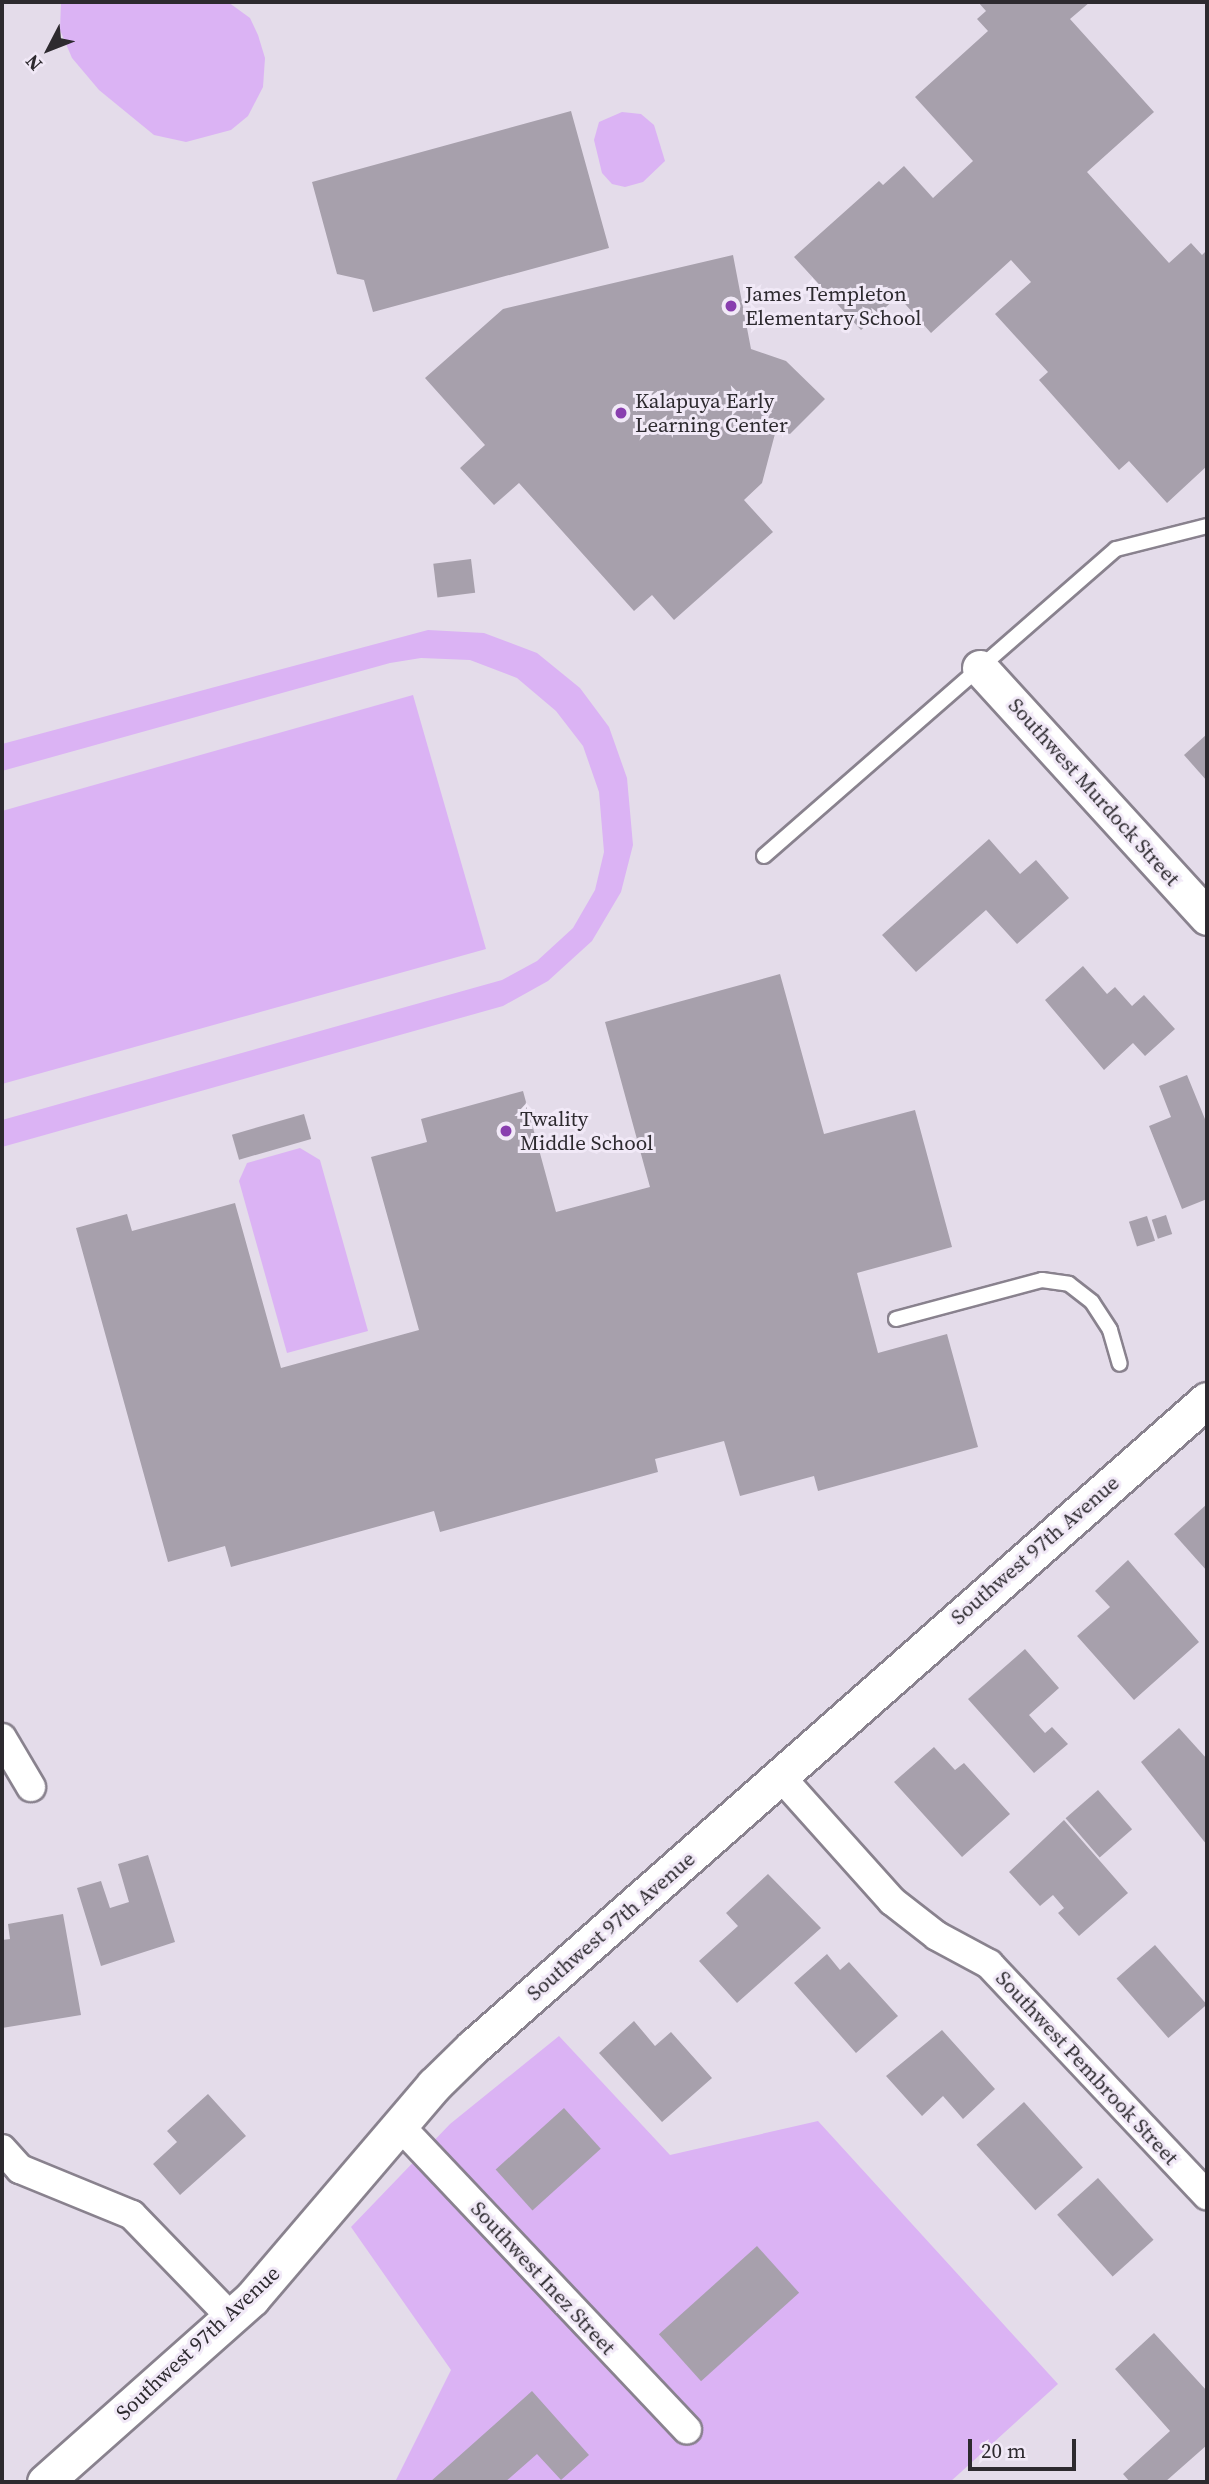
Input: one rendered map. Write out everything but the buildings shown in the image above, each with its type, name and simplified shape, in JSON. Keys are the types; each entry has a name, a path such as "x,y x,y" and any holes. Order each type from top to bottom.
{"street":[{"name":"Southwest Murdock Street","path":"980,668 1207,916"},
{"name":"Southwest 97th Avenue","path":"45,2482 231,2317 290,2257 399,2125 473,2047 1207,1400"},
{"path":"2,1738 31,1787"},
{"name":"Southwest Pembrook Street","path":"780,1776 892,1901 937,1936 989,1964 1207,2195"},
{"name":"Southwest Inez Street","path":"399,2125 687,2430"},
{"path":"2,2149 20,2169 132,2216 231,2317"}],"lane":[{"path":"764,856 1116,548 1207,526"},
{"path":"896,1319 1042,1280 1069,1284 1092,1302 1110,1330 1120,1364"}],"shaded area":[{"path":"61,2 228,2 250,18 258,35 265,58 263,87 248,116 231,130 186,142 154,135 99,90 72,58 60,30"},
{"path":"622,112 641,114 654,125 665,161 643,182 625,187 612,184 602,173 594,140 599,122"},
{"path":"428,630 484,633 537,653 580,688 609,727 627,778 633,845 621,892 592,941 548,981 503,1006 2,1147 2,1120 502,980 537,961 573,928 595,890 604,852 599,792 583,746 556,711 517,678 470,660 421,658 390,663 2,771 2,744"},
{"path":"413,695 486,949 2,1084 2,811"},
{"path":"300,1148 320,1160 368,1331 287,1353 239,1181 247,1163"},
{"path":"559,2036 670,2155 818,2121 1058,2384 950,2482 395,2482 451,2370 351,2227 450,2124"}],"place":[{"name":"James Templeton Elementary School","path":"731,306"},
{"name":"Kalapuya Early Learning Center","path":"621,413"},
{"name":"Twality Middle School","path":"506,1131"}]}
